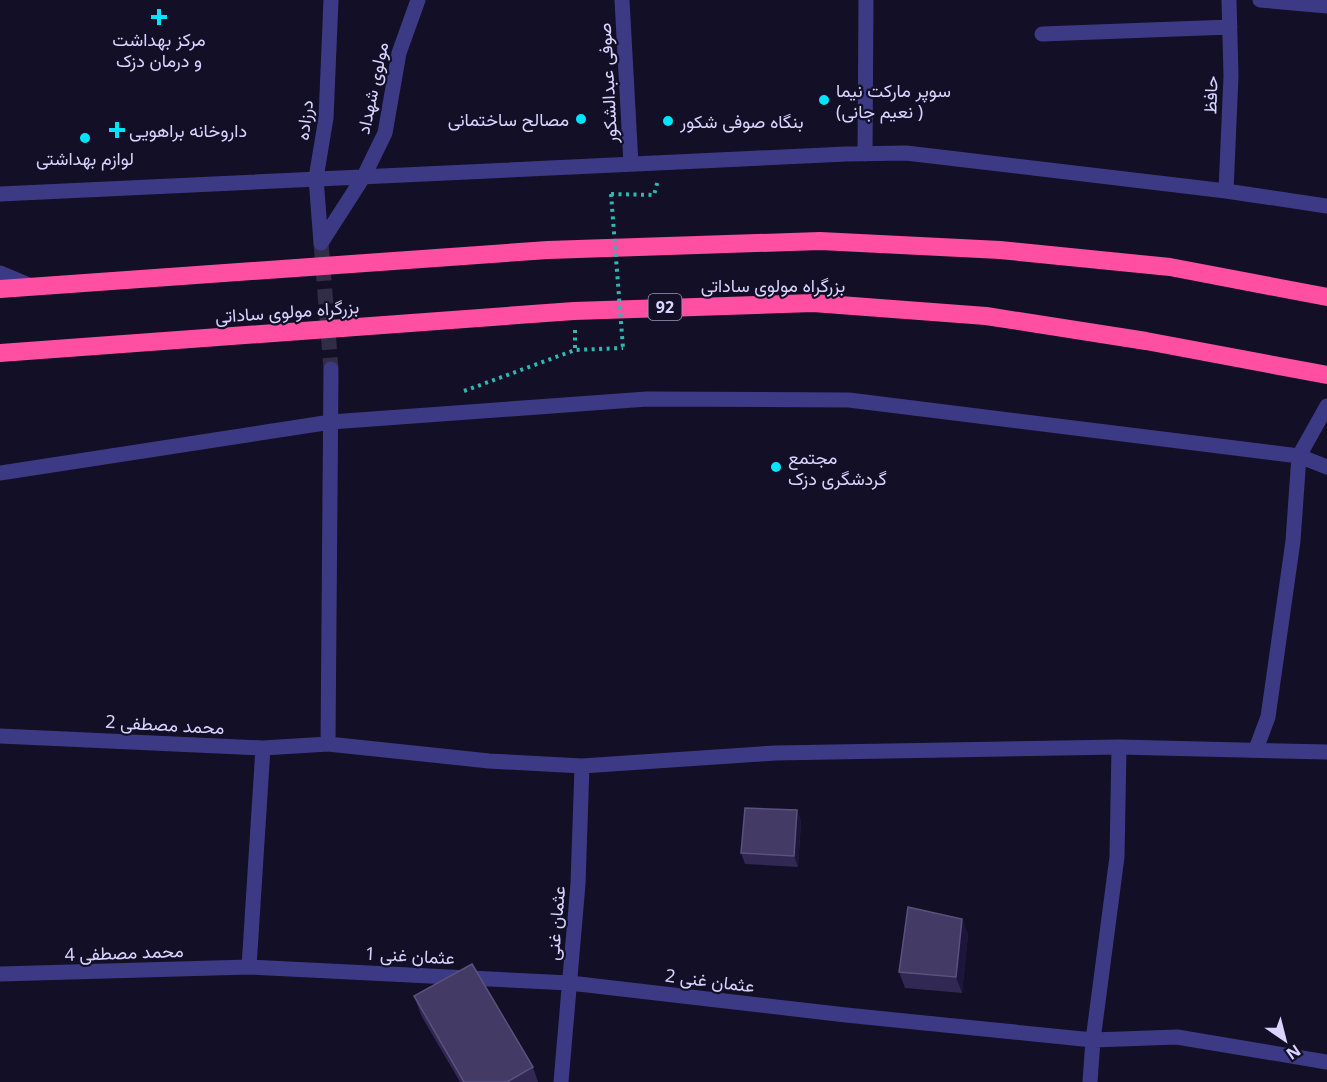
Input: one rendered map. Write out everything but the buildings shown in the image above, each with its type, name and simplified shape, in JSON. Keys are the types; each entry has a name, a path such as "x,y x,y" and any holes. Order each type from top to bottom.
{"highway":[{"path":"0,289 548,250 820,241 1000,250 1170,267 1327,297"},
{"name":"بزرگراه مولوی ساداتی","path":"0,353 574,311 813,303 986,316 1146,340 1327,375"}],"street":[{"name":"درزاده","path":"321,243 315,178 326,118 331,0"},
{"name":"مولوی شهداد","path":"321,243 364,176 385,133 399,53 418,0"},
{"name":"صوفی عبدالشکور","path":"622,0 631,164"},
{"path":"866,0 866,154"},
{"name":"حافظ","path":"1226,191 1231,76 1229,0"},
{"path":"1260,0 1327,6"},
{"path":"1042,34 1230,27"},
{"path":"0,194 906,153 1226,191 1327,206"},
{"path":"0,273 34,287"},
{"path":"328,744 331,369"},
{"path":"0,473 331,422 647,399 849,400 1299,456 1327,467"},
{"path":"1256,749 1268,717 1293,541 1299,456 1327,406"},
{"name":"محمد مصطفی 2","path":"0,736 263,748 328,744 489,761 582,766 775,753 1119,747 1327,752"},
{"path":"1090,1082 1093,1040 1117,857 1119,747"},
{"path":"249,967 263,748"},
{"name":"عثمان غنی","path":"561,1082 578,884 582,766"},
{"name":"محمد مصطفی 4","path":"0,974 249,967"},
{"name":"عثمان غنی 1","path":"249,967 570,982"},
{"name":"عثمان غنی 2","path":"570,982 846,1015 1093,1040 1177,1037 1327,1062"}],"path":[{"path":"445,413 443,399 575,350 623,348 611,194 654,195"}],"tunnel":[{"path":"321,243 331,369"}],"place":[{"name":"مرکز بهداشت و درمان دزک","path":"159,17"},
{"name":"سوپر مارکت نیما (نعیم جانی )","path":"824,100"},
{"name":"مصالح ساختمانی","path":"581,119"},
{"name":"بنگاه صوفی شکور","path":"668,121"},
{"name":"داروخانه براهویی","path":"117,130"},
{"name":"لوازم بهداشتی","path":"85,138"},
{"name":"مجتمع گردشگری دزک","path":"776,467"}]}
